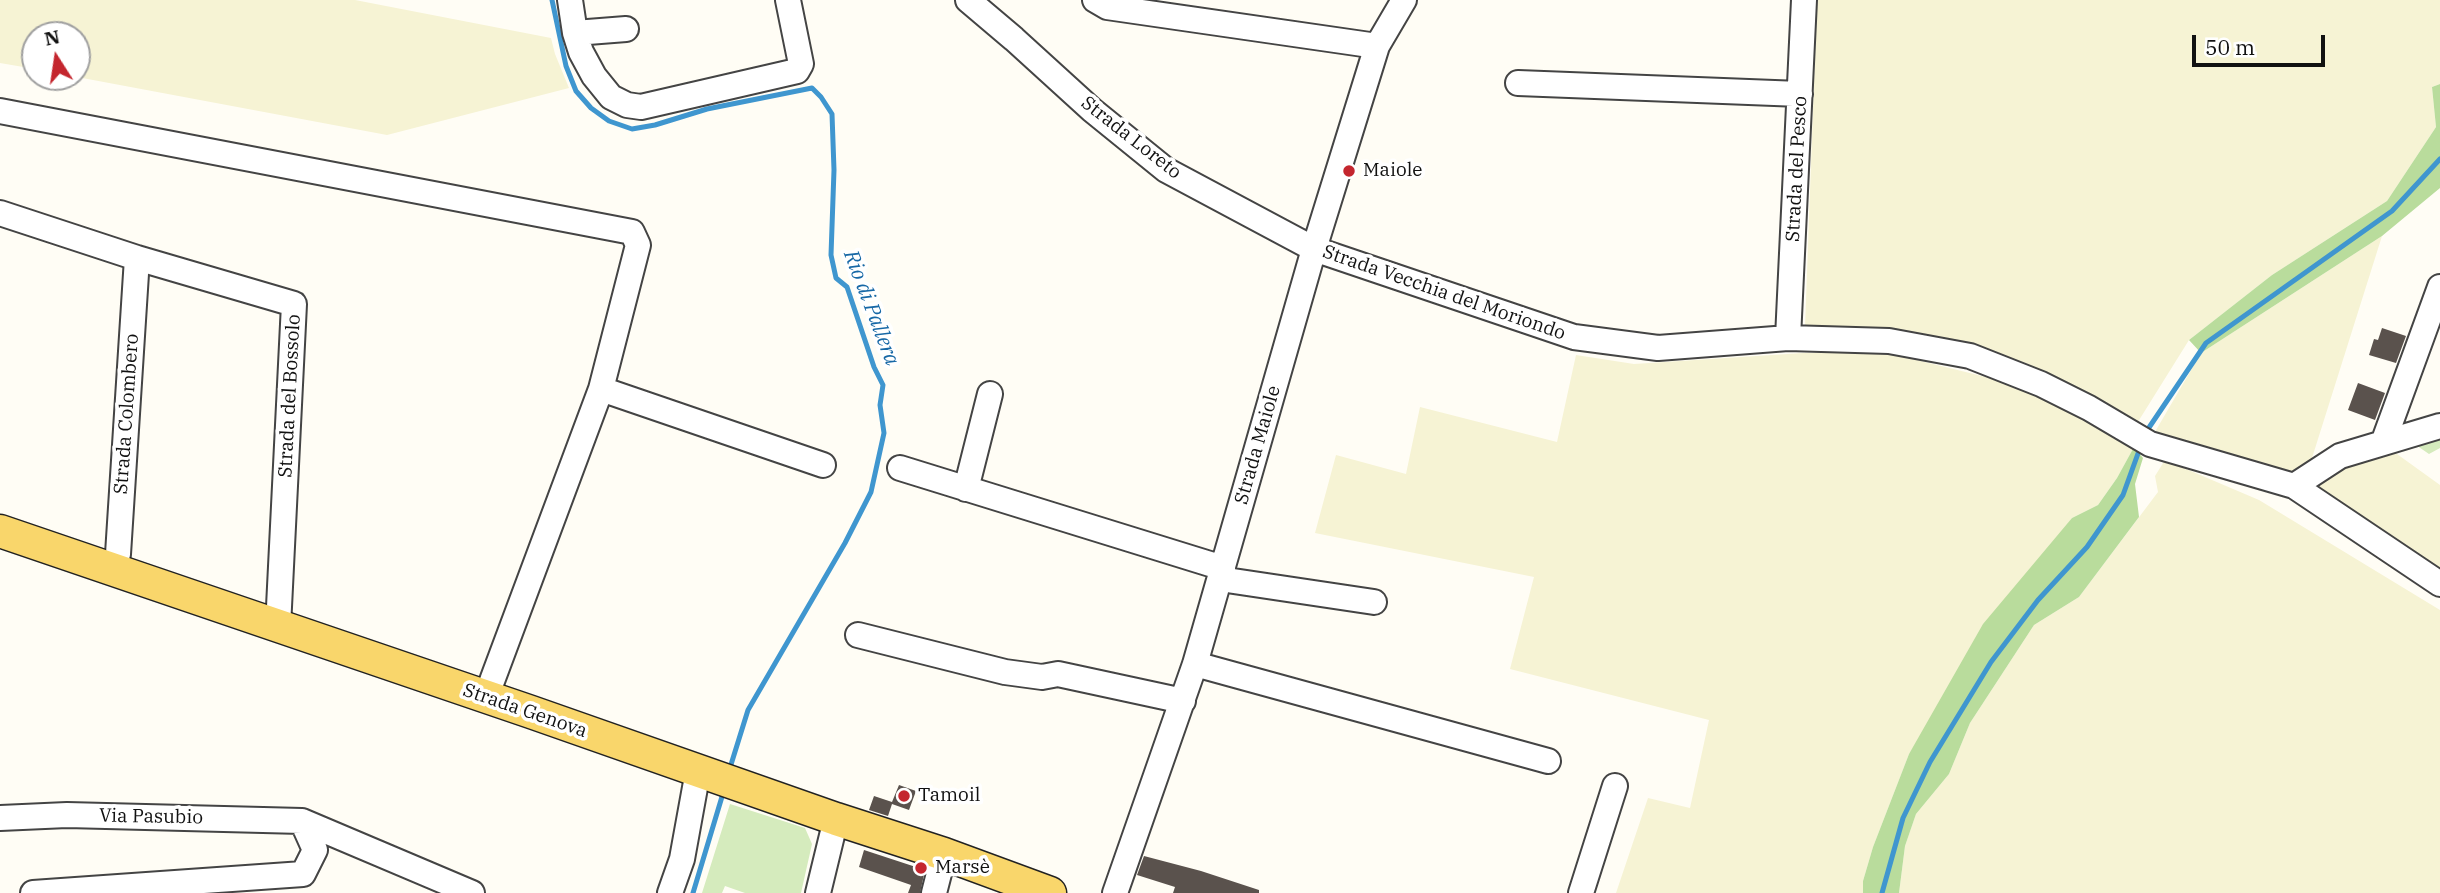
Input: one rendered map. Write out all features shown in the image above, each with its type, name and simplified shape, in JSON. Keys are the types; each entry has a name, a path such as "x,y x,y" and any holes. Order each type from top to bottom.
{"main road":[{"name":"Strada Genova","path":"0,531 944,854 1050,893"}],"street":[{"path":"570,0 580,52 594,76 611,97 627,106 641,107 797,71 801,64 788,0"},
{"name":"Strada Loreto","path":"968,0 1092,110 1166,170 1314,249"},
{"path":"1095,0 1107,7 1377,46"},
{"name":"Strada Maiole","path":"1115,893 1195,664 1314,249 1377,46 1404,0"},
{"name":"Strada del Pesco","path":"1788,338 1804,0"},
{"path":"575,33 626,29"},
{"path":"1518,83 1800,94"},
{"path":"0,111 632,232 638,245 601,389 486,697"},
{"name":"Strada del Bossolo","path":"0,213 136,258 294,304 278,627"},
{"name":"Strada Vecchia del Moriondo","path":"1314,249 1574,337 1658,348 1788,338 1889,341 1970,356 2041,384 2089,408 2143,441 2294,486 2440,583"},
{"name":"Strada Colombero","path":"113,570 118,554 136,258"},
{"path":"2383,443 2440,288"},
{"path":"601,389 823,465"},
{"path":"966,489 990,394"},
{"path":"2294,486 2340,456 2440,426"},
{"path":"900,468 1222,573 1374,602"},
{"path":"858,635 1005,672 1042,677 1058,674 1183,701"},
{"path":"1195,664 1548,761"},
{"path":"670,893 682,859 703,773"},
{"path":"1581,893 1615,786"},
{"name":"Via Pasubio","path":"0,818 67,815 302,821 472,893"},
{"path":"818,893 836,819"},
{"path":"33,893 306,883 315,850 302,821"},
{"path":"934,893 944,854"}],"shaded area":[{"path":"0,0 355,0 551,38 569,88 387,135 91,80 91,21 21,21 21,67 0,63"},
{"path":"1817,0 2440,0 2440,84 2432,87 2436,127 2387,201 2272,275 2189,340 2136,425 2028,364 1969,344 1805,327"},
{"path":"2382,236 2312,458 2290,479 2152,437 2201,353"},
{"path":"1803,353 1888,353 2035,389 2134,447 2098,505 2072,518 1909,754 1873,847 1863,881 1863,893 1616,893 1648,798 1690,808 1709,720 1510,669 1534,577 1315,533 1336,455 1406,474 1420,407 1557,442 1576,355 1634,364"},
{"path":"2390,449 2440,485 2440,574 2311,486 2343,462"},
{"path":"2165,460 2259,500 2440,610 2440,893 1899,893 1905,846 1916,814 1949,774 1970,723 2034,625 2079,597 2158,492 2155,476"}],"green space":[{"path":"2440,84 2440,188 2382,236 2201,353 2189,340 2272,275 2387,201 2436,127 2432,87"},
{"path":"2440,435 2440,448 2429,454 2413,443"},
{"path":"2134,447 2143,458 2135,484 2139,517 2079,597 2034,625 1970,723 1949,774 1916,814 1905,846 1899,893 1863,893 1863,881 1873,847 1909,754 1983,624 2072,518 2098,505"},
{"path":"730,804 805,828 812,844 801,893 745,893 725,886 722,893 702,893"}],"building":[{"path":"2382,328 2406,336 2396,363 2369,355 2374,339 2378,340"},
{"path":"2358,383 2385,393 2375,420 2348,410"},
{"path":"899,785 916,791 909,810 892,804 888,816 869,810 874,796 892,802"},
{"path":"864,850 925,870 920,893 908,893 911,885 859,867"},
{"path":"1144,856 1201,871 1259,890 1259,893 1173,893 1175,887 1137,875"}],"waterway":[{"name":"Rio di Pallera","path":"552,0 566,66 576,91 591,108 609,121 632,129 707,109 812,88 832,114 834,170 831,255 836,278 847,287 874,367 883,385 880,405 884,433 871,492 845,543 748,710 729,771"},
{"path":"2146,432 2206,343 2392,211 2440,159"},
{"path":"1882,893 1903,818 1930,762 1991,662 2038,600 2087,547 2123,495 2140,448"},
{"name":"Rio di Pallera","path":"693,893 724,790"}],"place":[{"name":"Maiole","path":"1349,171"},
{"name":"Tamoil","path":"904,796"},
{"name":"Marsè","path":"921,868"}]}
